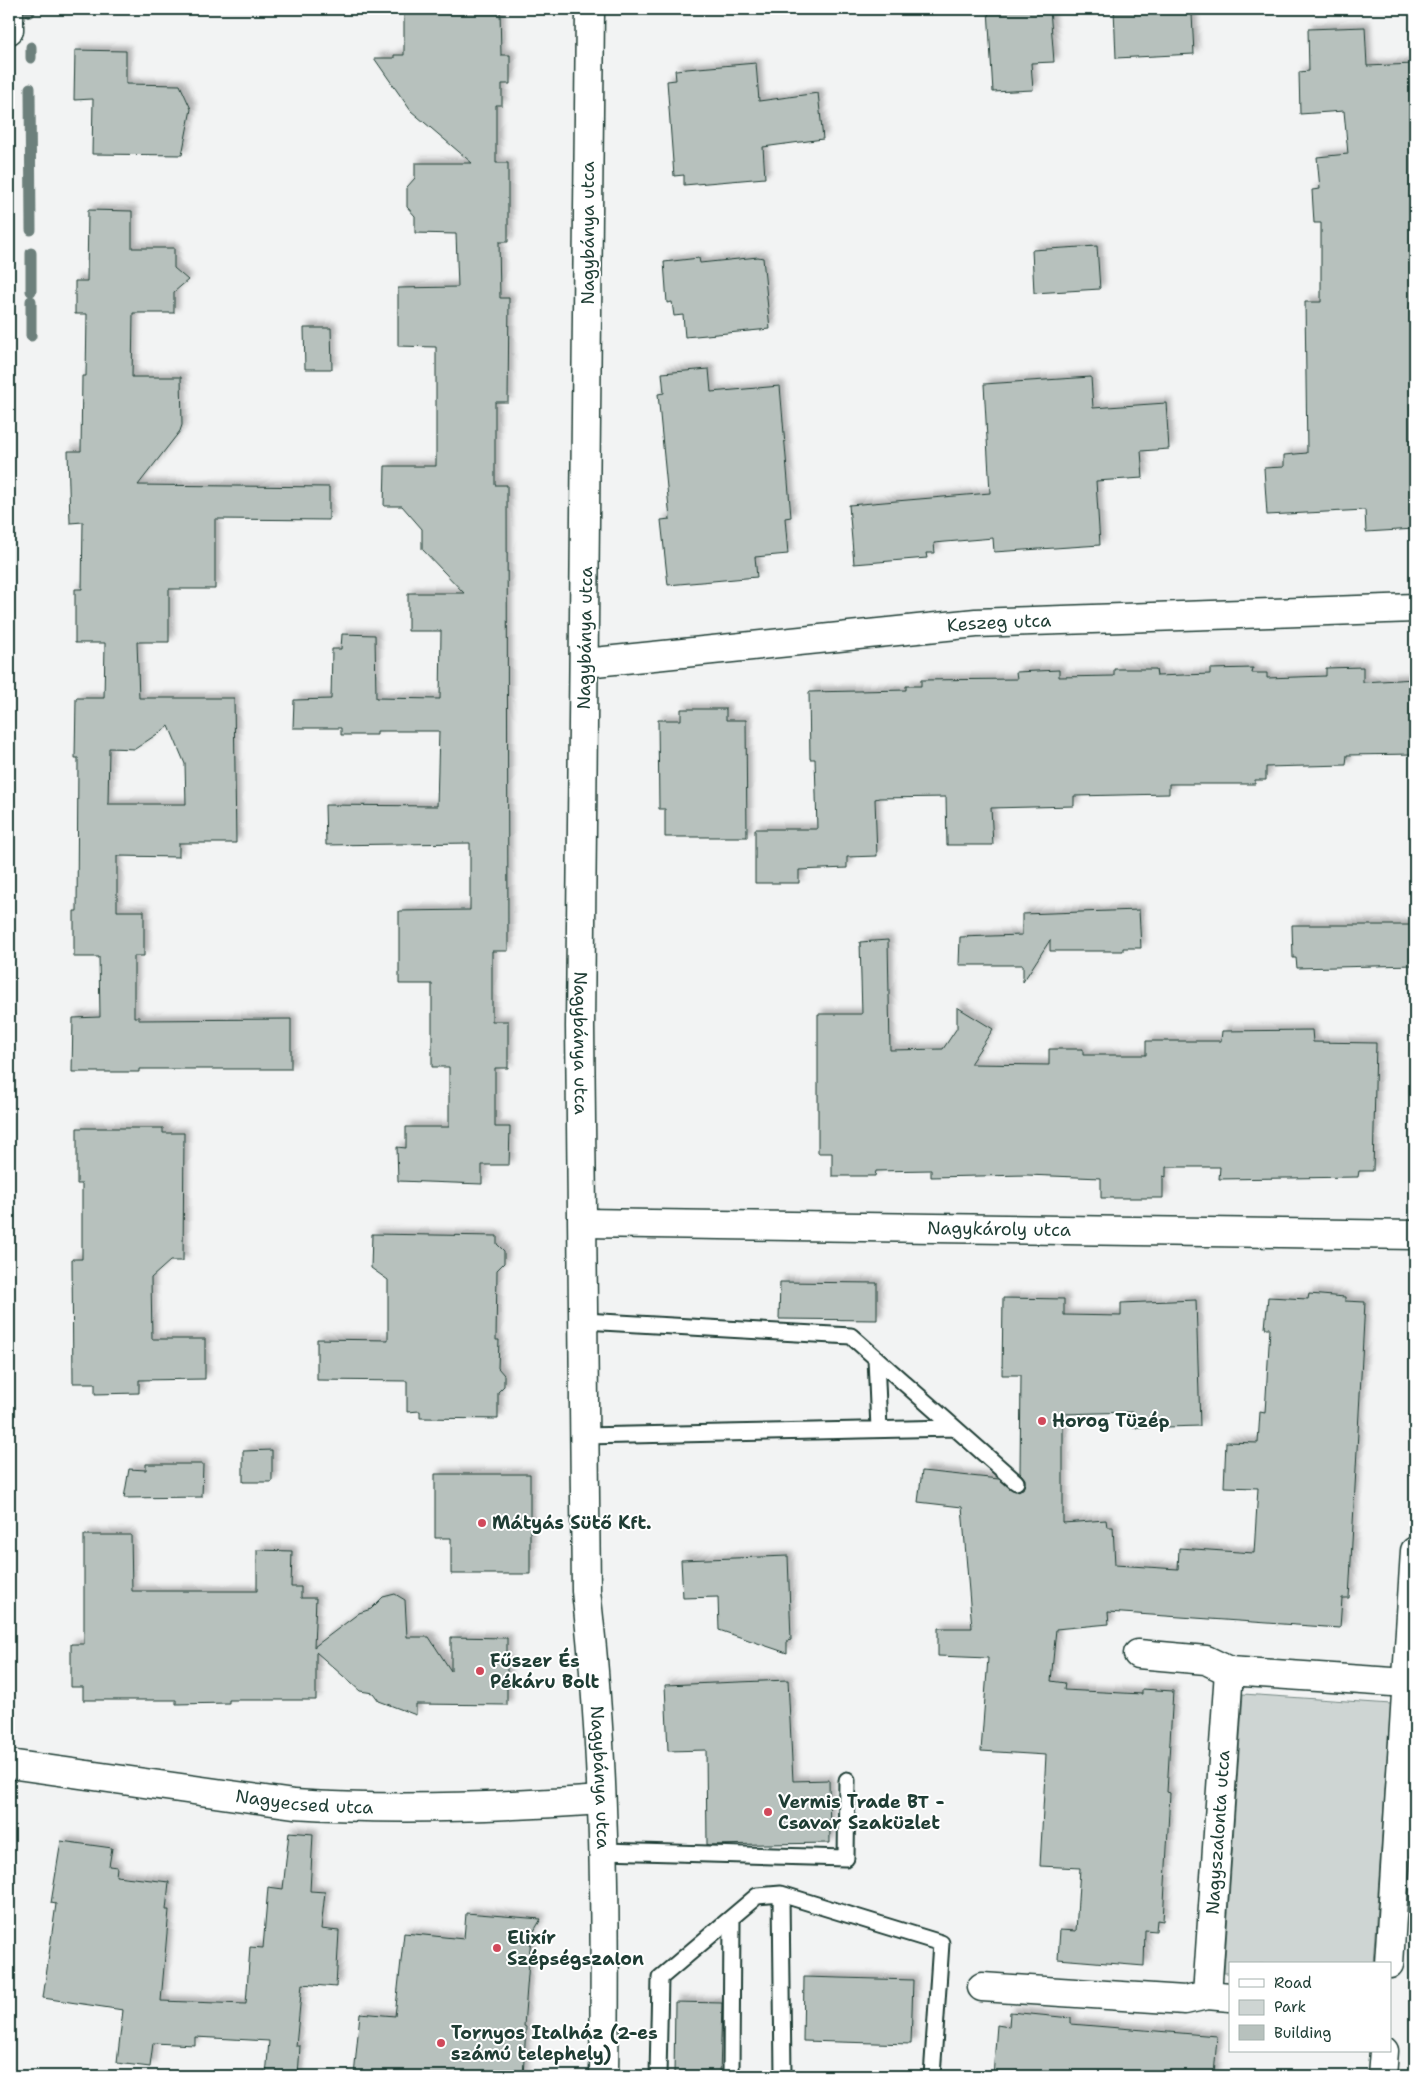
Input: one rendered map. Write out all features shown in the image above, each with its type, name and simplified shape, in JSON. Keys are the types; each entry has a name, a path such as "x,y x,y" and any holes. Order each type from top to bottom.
{"street":[{"path":"9,9 9,30"},
{"name":"Nagybánya utca","path":"590,9 580,1027 584,1223 586,1591 596,1670 604,1851 604,2076"},
{"name":"Keszeg utca","path":"585,663 976,623 1415,608"},
{"name":"Nagykároly utca","path":"584,1223 1415,1235"},
{"path":"1390,1962 1415,1551"},
{"path":"1138,1654 1206,1660 1229,1671 1407,1683"},
{"name":"Nagyszalonta utca","path":"982,1987 1185,2000 1219,1996 1229,1671"},
{"name":"Nagyecsed utca","path":"9,1764 284,1803 333,1806 450,1808 601,1800"},
{"path":"1382,2076 1384,2052"}],"lane":[{"path":"584,1321 851,1336 1016,1482"},
{"path":"876,1358 879,1429"},
{"path":"584,1436 633,1437 954,1428"},
{"path":"604,1851 846,1858 847,1780"},
{"path":"781,1894 783,2076"},
{"path":"658,2076 660,1978 757,1896 781,1894 941,1943 932,2076"},
{"path":"731,2076 732,1918"}],"green space":[{"path":"1243,1694 1391,1704 1373,1962 1229,1962 1229,1973 1224,1973"}],"building":[{"path":"404,9 500,9 501,55 510,55 510,84 502,84 502,105 496,105 496,163 508,163 508,242 499,242 500,298 509,298 508,402 495,402 495,485 507,485 508,951 492,951 492,1021 508,1021 508,1068 495,1068 495,1127 510,1127 509,1165 482,1165 482,1184 398,1181 397,1147 406,1148 406,1127 449,1127 449,1067 432,1067 432,984 399,984 399,911 470,910 470,843 326,845 325,805 437,806 439,731 377,731 377,735 341,735 341,728 293,728 294,700 331,699 332,649 341,649 342,634 375,635 376,698 440,699 441,631 408,631 408,593 464,593 422,549 422,529 402,506 384,506 385,466 436,466 436,347 398,346 398,288 458,287 456,234 415,233 415,216 407,207 407,187 415,178 415,163 472,163 411,111 374,58 394,58 394,55 404,55"},
{"path":"988,9 1050,9 1054,62 1031,63 1033,90 993,92"},
{"path":"1114,9 1186,9 1187,14 1192,14 1194,54 1116,58"},
{"path":"1365,27 1367,66 1414,64 1415,79 1415,403 1413,403 1415,529 1366,532 1365,510 1267,515 1264,468 1284,467 1284,455 1307,453 1305,302 1321,302 1321,223 1314,223 1312,190 1320,189 1317,157 1348,154 1344,111 1300,114 1299,72 1309,71 1308,29"},
{"path":"75,50 126,51 126,84 180,85 191,109 182,155 92,154 93,99 74,100"},
{"path":"756,63 759,101 818,93 823,139 763,147 765,178 684,185 684,175 674,176 667,81 676,80 675,70"},
{"path":"88,210 132,211 132,248 174,248 174,268 188,280 174,292 174,313 133,313 132,377 181,377 182,425 180,431 138,485 329,487 329,520 215,519 215,589 169,589 169,642 137,642 139,698 234,698 236,843 179,843 179,857 117,856 117,911 144,911 144,956 134,956 134,1017 139,1017 139,1020 291,1019 291,1069 139,1069 139,1072 72,1072 73,1018 100,1017 99,957 74,957 74,911 77,911 78,758 75,758 76,698 104,698 105,643 75,643 75,589 82,589 83,522 70,523 68,451 81,451 82,376 86,376 87,314 75,314 75,281 87,281","holes":["169,726 185,764 186,804 108,804 109,748 135,749"]},
{"path":"1097,246 1100,289 1034,293 1032,250"},
{"path":"699,258 700,263 763,258 770,329 685,337 683,315 674,316 672,302 667,303 664,262"},
{"path":"304,328 331,328 332,369 305,369"},
{"path":"709,369 711,392 780,386 791,517 785,518 788,554 755,557 757,577 668,585 661,520 670,519 658,394 664,393 662,373"},
{"path":"1091,377 1093,408 1166,403 1169,449 1141,451 1143,478 1096,481 1100,545 994,552 993,538 934,543 935,553 926,553 927,558 854,564 849,505 990,493 984,384"},
{"path":"1363,667 1363,682 1415,679 1415,754 1347,755 1346,765 1266,767 1266,780 1255,780 1255,784 1169,784 1169,794 1074,796 1074,806 991,808 993,845 947,845 946,797 879,798 875,799 877,856 847,857 847,868 799,870 799,883 755,883 755,829 817,829 815,759 810,759 809,692 906,690 906,686 921,686 921,680 1017,679 1016,672 1059,670 1059,677 1114,676 1114,669 1156,669 1157,676 1210,674 1210,669 1253,668 1252,673 1267,673 1267,678 1326,676 1326,668"},
{"path":"681,709 726,709 726,720 746,720 747,837 665,837 665,809 659,809 658,720 681,720"},
{"path":"1139,910 1141,948 1123,948 1123,951 1050,951 1050,940 1023,982 1023,965 959,965 960,937 1022,935 1022,914"},
{"path":"1292,925 1414,925 1414,965 1297,968 1296,958 1293,958"},
{"path":"888,940 890,1050 943,1049 957,1028 957,1007 993,1029 970,1064 1049,1065 1049,1049 1083,1049 1083,1055 1146,1055 1146,1041 1221,1041 1222,1031 1312,1030 1313,1042 1376,1043 1373,1171 1359,1171 1358,1177 1219,1179 1220,1167 1166,1167 1166,1177 1163,1176 1163,1198 1101,1198 1101,1178 1027,1175 931,1177 931,1170 876,1171 875,1176 832,1176 832,1153 818,1153 818,1014 862,1014 860,942"},
{"path":"77,1128 163,1128 163,1133 184,1133 183,1261 170,1261 151,1278 152,1339 205,1339 205,1379 139,1380 139,1393 95,1394 95,1383 73,1383 72,1259 82,1259 82,1184 77,1184"},
{"path":"372,1234 497,1236 497,1244 504,1251 504,1263 497,1270 496,1340 499,1340 498,1368 504,1375 504,1386 498,1392 498,1419 420,1418 420,1411 407,1412 407,1381 317,1380 317,1339 388,1340 388,1280 371,1268"},
{"path":"780,1282 877,1283 877,1320 779,1319"},
{"path":"1309,1294 1345,1297 1345,1301 1365,1302 1349,1598 1342,1598 1340,1628 1108,1612 1109,1624 1056,1629 1051,1681 1065,1683 1064,1690 1142,1694 1142,1689 1173,1691 1167,1792 1170,1793 1163,1921 1157,1920 1156,1931 1145,1930 1144,1966 1058,1959 1060,1930 1076,1931 1080,1868 1040,1866 1046,1755 981,1751 988,1658 938,1656 938,1628 972,1628 962,1507 918,1502 922,1471 999,1479 1015,1491 1023,1489 1025,1479 1020,1473 1021,1375 1002,1375 1003,1298 1064,1299 1064,1315 1121,1316 1121,1303 1196,1300 1200,1426 1133,1428 1132,1412 1063,1414 1063,1523 1106,1520 1107,1527 1113,1527 1115,1565 1178,1569 1179,1548 1254,1553 1258,1488 1224,1487 1226,1442 1258,1443 1260,1412 1265,1413 1270,1328 1265,1328 1268,1297 1308,1299"},
{"path":"272,1450 272,1482 243,1482 243,1451"},
{"path":"146,1464 203,1464 202,1497 124,1498 129,1469 146,1470"},
{"name":"Mátyás Sütő Kft.","path":"435,1474 530,1474 530,1574 451,1574 451,1538 435,1538"},
{"path":"84,1535 131,1535 132,1591 257,1591 257,1550 292,1551 291,1587 301,1587 301,1598 316,1598 314,1647 359,1613 371,1609 383,1597 395,1594 405,1600 407,1637 429,1637 451,1671 451,1637 507,1638 507,1705 416,1704 416,1715 379,1701 373,1693 360,1691 316,1652 316,1700 229,1700 229,1703 176,1704 176,1700 83,1700 83,1687 71,1687 71,1644 84,1644"},
{"path":"788,1556 791,1640 787,1641 787,1653 719,1630 718,1597 683,1598 681,1560"},
{"path":"788,1680 793,1781 829,1780 830,1843 707,1845 706,1750 668,1751 665,1685"},
{"path":"289,1832 313,1834 310,1891 325,1892 321,1929 339,1931 336,1987 302,1984 296,2046 300,2046 298,2076 266,2076 269,2041 195,2037 195,2045 153,2043 150,2067 117,2063 123,2010 43,1998 56,1904 51,1903 61,1841 112,1848 109,1866 117,1867 116,1876 169,1882 166,1910 169,1910 161,2001 246,2004 250,1947 263,1948 268,1887 283,1889"},
{"path":"466,1913 541,1919 531,1936 524,2026 526,2027 523,2076 354,2076 360,2013 395,2016 404,1933 464,1939"},
{"path":"804,1977 913,1980 911,2044 803,2041"},
{"path":"675,2002 722,2003 720,2076 674,2076"},
{"path":"1010,2012 1071,2018 1071,2024 1217,2036 1214,2076 993,2076 997,2025 1009,2027"}],"waterway":[{"path":"31,47 31,58"},
{"path":"30,88 31,230"},
{"path":"31,253 31,291"},
{"path":"31,301 31,336"}],"place":[{"name":"Horog Tüzép","path":"1042,1421"},
{"name":"Mátyás Sütő Kft.","path":"482,1523"},
{"name":"Fűszer És Pékáru Bolt","path":"480,1671"},
{"name":"Vermis Trade BT - Csavar Szaküzlet","path":"768,1812"},
{"name":"Elixír Szépségszalon","path":"497,1948"},
{"name":"Tornyos Italház (2-es számú telephely)","path":"441,2043"}]}
